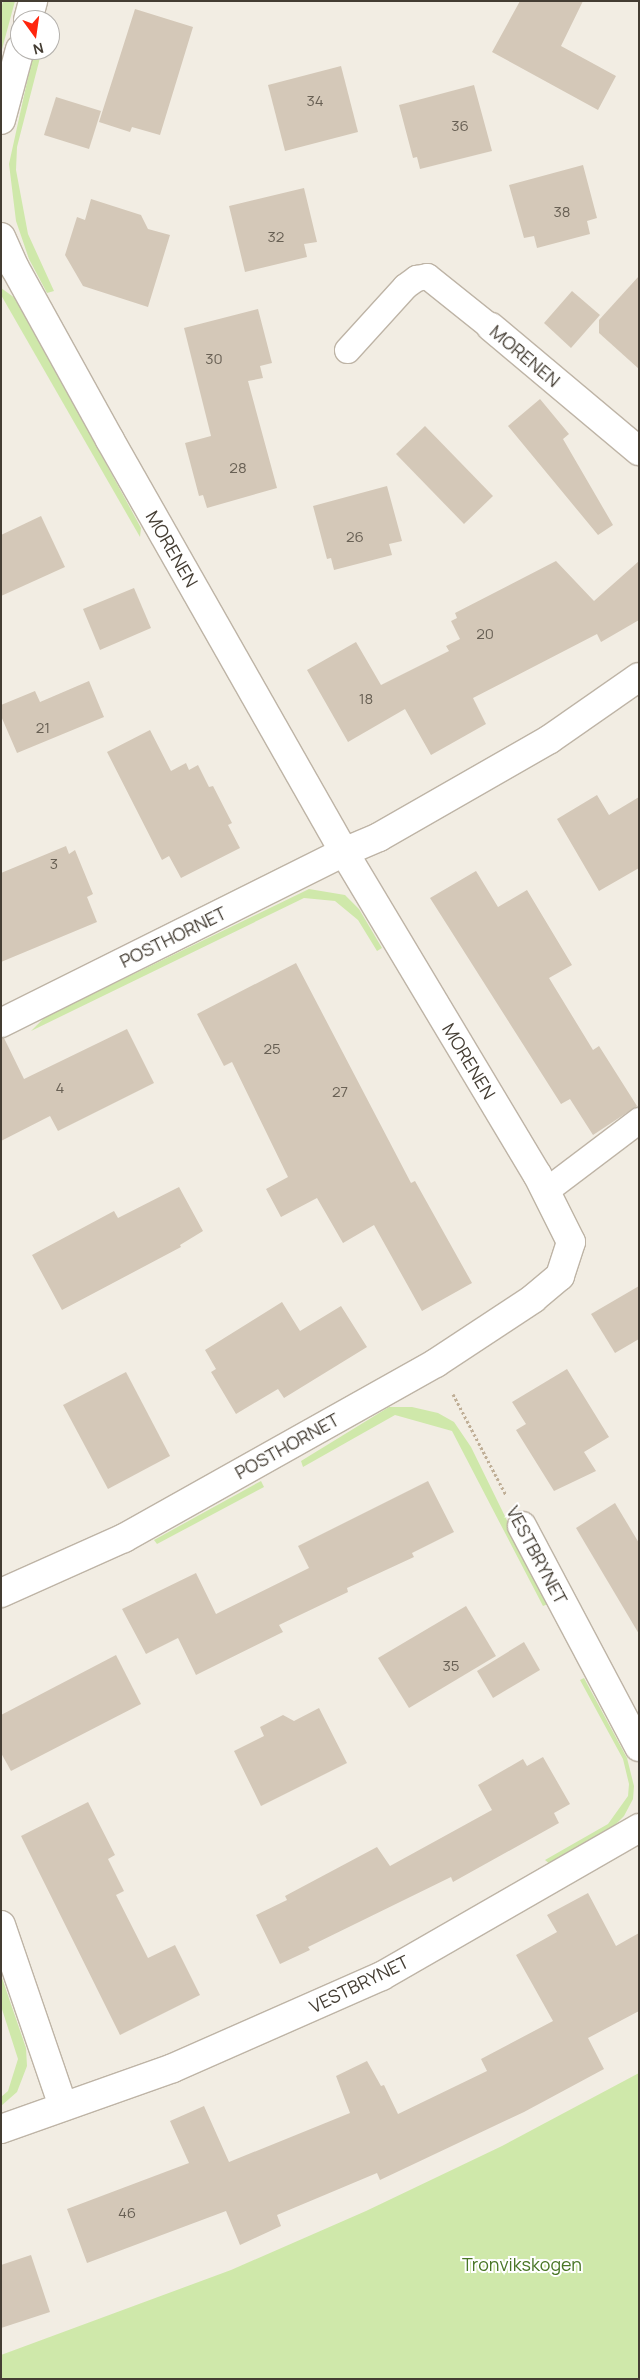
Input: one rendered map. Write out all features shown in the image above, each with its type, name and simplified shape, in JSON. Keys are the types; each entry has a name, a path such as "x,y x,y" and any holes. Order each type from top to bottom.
{"street":[{"path":"1,120 17,60"},
{"name":"MORENEN","path":"2,242 105,432 344,852 546,1190 571,1242 568,1262 560,1276"},
{"name":"MORENEN","path":"491,327 639,452"},
{"path":"344,852 379,837 550,739 639,677"},
{"name":"POSTHORNET","path":"1,1023 344,852"},
{"name":"POSTHORNET","path":"1,1593 124,1538 436,1363 533,1299 560,1276"},
{"name":"VESTBRYNET","path":"522,1526 639,1747"},
{"name":"VESTBRYNET","path":"1,2129 173,2068 382,1976 639,1828"},
{"path":"1,1925 63,2106"}],"lane":[{"name":"MORENEN","path":"347,350 405,286 416,278 428,276 491,327"},
{"path":"546,1190 639,1120"}],"path":[{"name":"VESTBRYNET","path":"436,1363 522,1526"}],"green space":[{"path":"3,1 15,1 13,10 10,10 10,20 1,53 1,10"},
{"path":"32,60 39,60 17,147 16,170 28,234 54,291 47,293 29,259 16,221 9,164"},
{"path":"1,288 15,298 141,528 140,537 1,295"},
{"path":"309,889 345,895 359,909 382,948 377,951 358,920 335,901 304,898 31,1031 45,1017"},
{"path":"389,1407 412,1407 438,1413 454,1422 471,1447 548,1604 543,1606 452,1431 395,1415 303,1467 301,1461"},
{"path":"261,1481 264,1487 157,1544 154,1540"},
{"path":"584,1678 627,1758 634,1786 633,1799 624,1816 613,1827 551,1865 545,1860 608,1824 628,1796 629,1784 623,1759 580,1680"},
{"path":"1,1975 26,2048 27,2066 17,2092 1,2106 1,2097 8,2091 18,2059 1,2006"},
{"name":"Tronvikskogen","path":"639,2073 639,2379 1,2379 1,2355 231,2270 366,2211 502,2146"}],"building":[{"path":"520,1 583,1 561,46 616,76 598,110 492,52"},
{"path":"135,9 193,27 160,135 132,127 130,132 99,122"},
{"path":"341,66 358,132 285,151 268,85"},
{"path":"474,85 492,151 420,169 417,157 413,158 399,105"},
{"path":"56,97 101,111 89,149 44,135"},
{"path":"583,165 597,218 587,221 590,234 537,248 534,236 524,238 509,185"},
{"path":"304,188 317,242 304,244 307,257 245,272 229,206"},
{"path":"91,199 141,215 148,229 170,235 148,307 83,286 65,255 77,217 85,220"},
{"path":"639,276 639,369 599,333 599,320"},
{"path":"572,291 600,315 571,348 544,323"},
{"path":"258,309 272,363 260,366 263,378 248,381 277,488 207,508 203,495 199,496 185,443 211,436 184,328"},
{"path":"540,399 569,434 563,439 613,525 598,535 508,426"},
{"path":"425,426 493,496 464,524 396,454"},
{"path":"387,486 402,541 389,544 392,555 334,570 331,558 327,559 313,506"},
{"path":"41,516 65,567 1,596 1,535"},
{"path":"556,561 594,601 639,561 639,620 601,642 597,634 473,698 486,724 431,755 405,709 348,742 307,670 356,642 381,685 449,651 446,646 460,639 451,621 457,618 455,613"},
{"path":"134,588 151,628 100,650 83,609"},
{"path":"89,681 104,717 17,753 1,716 1,705 35,691 40,702"},
{"path":"150,730 171,771 186,763 189,770 198,765 209,787 213,786 232,823 228,825 240,848 181,878 169,856 162,860 107,752"},
{"path":"597,795 609,815 639,797 639,868 599,891 557,819"},
{"path":"66,846 69,854 75,850 93,894 87,897 97,922 1,962 1,873"},
{"path":"476,871 498,907 527,890 572,965 549,978 593,1050 599,1046 637,1106 593,1135 570,1099 561,1104 430,898"},
{"path":"296,963 411,1183 415,1181 472,1283 422,1311 374,1225 343,1243 317,1198 281,1217 266,1189 288,1177 232,1062 224,1066 197,1014"},
{"path":"127,1029 154,1083 58,1131 50,1116 1,1141 1,1038 4,1038 24,1079"},
{"path":"179,1187 203,1231 180,1245 181,1247 62,1310 32,1255 114,1211 118,1218"},
{"path":"639,1286 639,1339 615,1353 591,1314"},
{"path":"282,1302 300,1331 341,1306 367,1347 284,1398 278,1389 236,1414 211,1372 216,1369 205,1350"},
{"path":"567,1369 609,1437 584,1452 596,1471 554,1491 516,1430 526,1424 512,1402"},
{"path":"126,1372 170,1456 108,1489 63,1405"},
{"path":"428,1481 454,1532 412,1553 414,1557 347,1588 348,1592 279,1625 283,1632 196,1675 178,1638 146,1654 122,1609 196,1573 216,1614 309,1568 298,1546"},
{"path":"615,1503 639,1543 639,1634 576,1528"},
{"path":"466,1606 496,1656 409,1708 378,1658"},
{"path":"524,1642 540,1670 493,1698 477,1671"},
{"path":"116,1655 141,1704 11,1771 1,1753 1,1715"},
{"path":"319,1708 347,1763 261,1806 234,1751 264,1736 260,1727 283,1715 294,1721"},
{"path":"543,1757 570,1804 554,1813 559,1823 453,1882 451,1877 308,1947 310,1950 280,1964 256,1915 287,1900 285,1896 377,1847 390,1866 492,1810 478,1785 523,1759 527,1766"},
{"path":"88,1802 115,1855 108,1859 124,1891 116,1895 148,1958 175,1945 200,1995 120,2035 21,1836"},
{"path":"588,1893 616,1946 639,1933 639,2011 588,2038 604,2069 524,2112 380,2180 377,2173 277,2215 281,2226 240,2245 226,2211 87,2263 67,2209 189,2163 170,2121 204,2106 229,2162 350,2113 336,2076 367,2061 381,2086 384,2085 398,2114 487,2071 481,2059 553,2021 516,1955 557,1932 547,1915"},
{"path":"31,2255 50,2312 1,2328 1,2265"}]}
